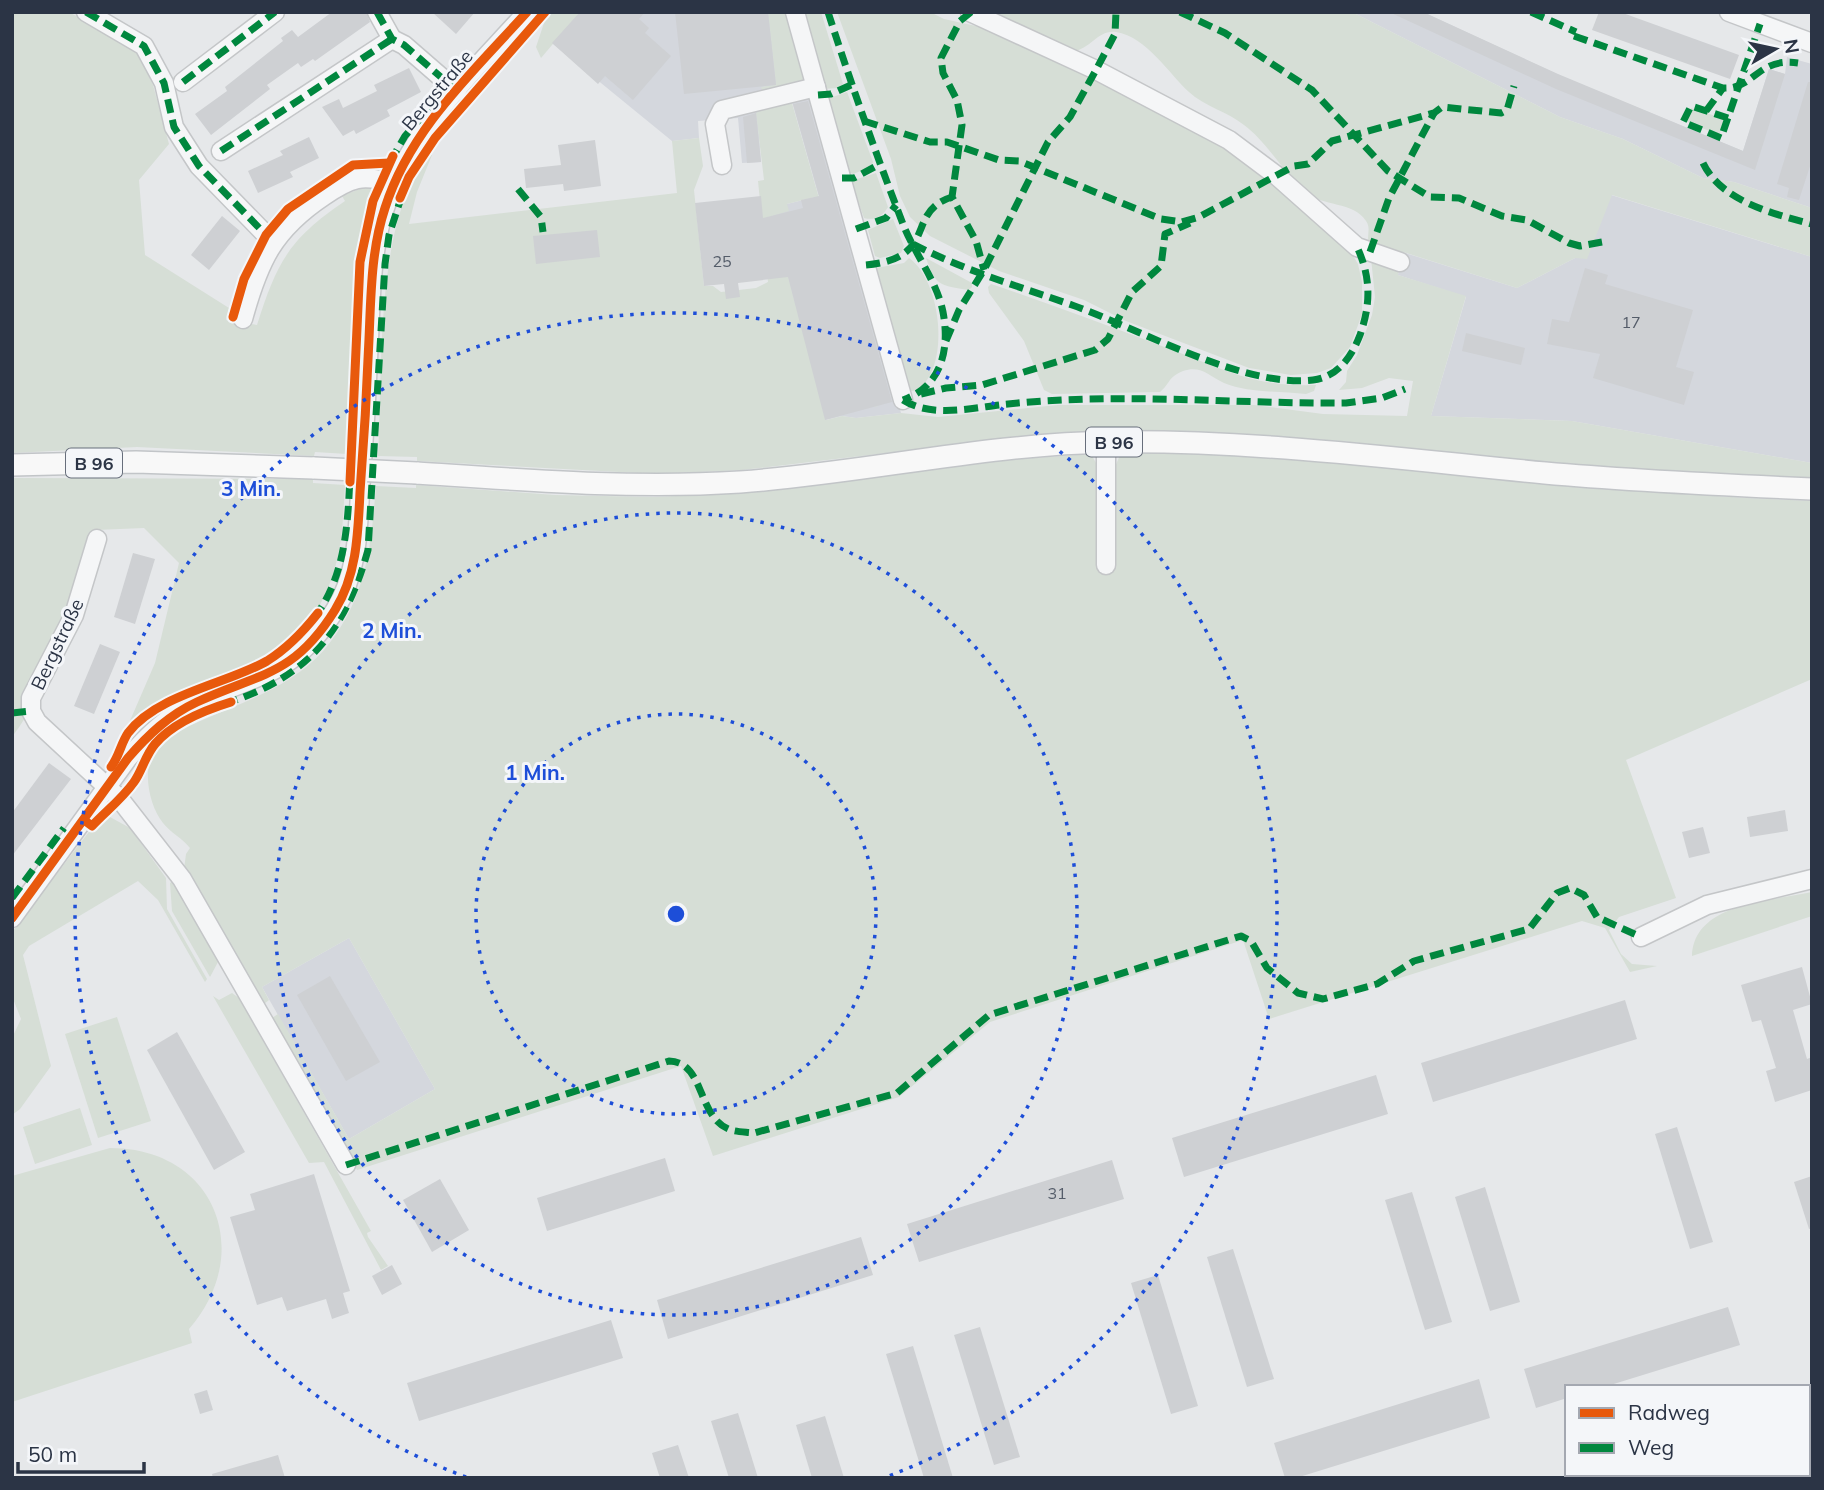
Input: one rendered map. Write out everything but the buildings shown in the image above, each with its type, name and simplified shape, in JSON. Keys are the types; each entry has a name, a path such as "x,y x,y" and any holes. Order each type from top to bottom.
{"main road":[{"name":"B 96","path":"12,465 136,462 417,472 654,485 742,482 1005,448 1106,442 1248,444 1550,473 1812,489"}],"street":[{"path":"86,12 144,46 164,83 174,127 200,166 272,241"},
{"path":"183,82 275,12"},
{"name":"Bergstraße","path":"377,12 392,39 404,45 457,90"},
{"name":"Bergstraße","path":"97,539 74,615 31,698 31,711 37,722 108,788 149,734 197,702 273,672 313,639 335,609 356,550 373,262 378,231 401,166 425,128 527,12"},
{"path":"795,12 904,400"},
{"path":"970,12 1096,70 1229,140 1277,176 1357,247 1400,262"},
{"path":"1729,12 1812,43"},
{"path":"221,151 392,39"},
{"path":"722,165 715,124 722,110 816,87"},
{"path":"243,319 257,272 272,241 303,210 345,182 365,176 393,185"},
{"path":"1106,442 1106,565"},
{"path":"12,918 108,788 119,798 194,897 346,1165"},
{"path":"1641,937 1707,905 1812,879"}],"shaded area":[{"path":"12,12 68,12 104,29 137,51 153,85 169,144 139,180 145,255 229,308 226,320 257,325 271,284 298,240 345,201 342,196 367,186 374,190 362,226 356,262 347,454 315,452 314,456 137,447 12,453"},
{"path":"552,12 580,12 541,58 536,47 545,20"},
{"path":"580,12 768,12 808,76 901,413 856,418 842,416 825,420 772,216 787,204 815,197 878,405 792,102 807,97 757,113 761,162 742,163 738,118 698,121 699,138 672,141 552,43"},
{"path":"768,12 790,12 808,76 801,85 763,91 761,87 776,85"},
{"path":"802,12 821,12 843,84 837,88 824,89"},
{"path":"837,12 930,12 944,19 985,28 1101,79 1249,162 1349,249 1358,264 1362,282 1362,314 1350,347 1331,368 1317,373 1291,375 1249,368 1126,321 1084,300 999,271 930,236 910,217 900,196 891,159"},
{"path":"993,12 1352,12 1560,117 1623,139 1703,178 1734,182 1812,208 1812,257 1612,195 1587,259 1575,258 1517,288 1403,252 1401,258 1370,246 1368,224 1361,215 1305,192 1252,132 1238,120 1195,97 1138,41 1127,35 1110,32 1074,51"},
{"path":"1352,12 1423,12 1561,76 1743,151 1769,69 1785,74 1787,57 1812,64 1812,208 1734,182 1703,178 1623,139 1560,117"},
{"path":"847,92 873,162 871,167 853,174 848,172 827,99"},
{"path":"808,98 792,103 878,406 874,407 815,197 787,204 789,211 772,216 826,420 842,416 856,418 901,413 938,417 1058,405 1254,405 1323,414 1407,416 1413,381 1389,378 1362,388 1339,390 1346,382 1347,371 1357,355 1372,315 1375,297 1371,258 1400,265 1398,275 1466,296 1431,416 1572,421 1812,463 1812,480 1550,464 1341,441 1184,431 1105,432 1004,439 742,470 656,474 417,461 417,457 378,456 382,341 390,257 411,183 429,155 432,155 417,192 409,224 677,193 672,141 699,138 703,166 694,190 704,286 713,286 721,292 756,288 768,282 758,181 764,180 756,113 767,106"},
{"path":"1691,108 1725,119 1719,135 1685,121"},
{"path":"876,173 888,207 878,217 864,218 851,181"},
{"path":"1611,195 1812,257 1812,463 1572,421 1431,416 1466,297 1398,275 1402,252 1517,288 1575,258"},
{"path":"893,219 904,246 901,253 880,258 875,256 868,230"},
{"path":"909,258 927,281 937,313 938,330 938,347 930,375 920,388 914,391 904,382 881,300 876,268 904,263"},
{"path":"926,258 972,283 972,287 969,290 940,283 933,275"},
{"path":"991,284 1239,375 1273,383 1316,385 1314,391 1306,394 1254,390 1224,383 1195,369 1174,376 1160,392 1052,394 1044,390 1024,341 989,293 988,287"},
{"path":"1185,452 1655,491 1812,501 1812,679 1626,760 1676,898 1619,917 1609,930 1621,954 1632,964 1657,966 1630,972 1605,928 1582,921 1269,1019 1243,940 990,1022 899,1097 713,1156 681,1066 357,1170 272,1018 278,1014 349,1139 435,1089 349,938 262,987 269,1000 264,1004 184,869 186,854 190,848 166,827 153,806 148,772 153,752 169,736 284,682 324,650 338,631 358,592 372,531 376,486 416,488 416,485 555,495 654,497 742,493 1004,460 1091,454 1100,470 1114,469 1121,453"},
{"path":"12,478 313,479 313,483 345,485 339,552 325,596 302,629 287,642 253,662 181,694 129,723 155,663 179,563 144,528 96,530 51,666 26,716 12,737"},
{"path":"110,817 130,828 166,878 167,909 207,979 205,982 158,900 138,881 29,946 23,955 51,1066 20,1109 12,1115 12,1038 21,1019 12,996 12,932 95,824"},
{"path":"173,881 217,955 218,962 210,977 172,911 170,883"},
{"path":"1812,892 1812,916 1692,956 1696,938 1706,924 1720,914 1757,902"},
{"path":"349,938 435,1089 349,1139 262,987"},
{"path":"232,993 239,998 371,1231 367,1233 368,1237 388,1266 381,1270 324,1162 309,1163 213,996 219,1000"},
{"path":"117,1017 151,1121 98,1138 65,1034"},
{"path":"80,1108 92,1145 35,1164 23,1127"},
{"path":"110,1148 146,1153 176,1165 199,1185 214,1210 221,1238 220,1268 209,1299 189,1329 192,1343 12,1402 12,1176"}],"marked path":[{"path":"86,12 144,46 164,83 174,127 199,166 270,239"},
{"path":"183,82 275,12"},
{"path":"377,12 392,39 404,45 457,91"},
{"path":"828,12 903,224 931,278 943,312 945,339 940,365 927,386 903,400"},
{"path":"971,12 960,21 941,58 943,73 957,100 962,125 952,197 976,241 984,270"},
{"path":"946,341 959,310 984,270 1048,142 1070,117 1115,34 1116,12"},
{"path":"1180,12 1225,33 1312,90 1388,171 1430,197 1459,198 1502,216 1527,220 1569,243 1580,246 1602,242"},
{"path":"1531,12 1576,32"},
{"path":"1728,118 1691,106 1683,122 1721,138 1760,24"},
{"path":"1574,36 1723,88 1742,84 1773,65 1784,62 1798,63"},
{"path":"221,151 392,39"},
{"path":"818,95 831,94 851,85"},
{"path":"864,121 930,142 947,142 999,160 1019,161 1161,219 1182,222 1199,217 1294,166 1308,164 1332,141 1434,113 1442,107 1501,113 1507,110 1514,86"},
{"path":"1706,111 1723,88"},
{"path":"390,162 405,136 438,98"},
{"path":"1370,252 1389,198 1434,113"},
{"path":"1703,163 1711,176 1735,196 1781,216 1812,224"},
{"path":"842,178 854,178 880,164"},
{"path":"518,189 541,217 543,232"},
{"path":"224,704 253,693 300,665 334,628 359,579 368,550 385,264 389,235 403,192"},
{"path":"866,265 889,261 904,254 913,244 929,213 938,204 952,197"},
{"path":"856,229 886,218 896,205"},
{"path":"921,394 946,388 982,385 1095,350 1108,339 1132,292 1161,266 1165,234 1190,223"},
{"path":"913,244 972,270 1099,315 1224,366 1285,380 1313,380 1330,375 1343,364 1353,350 1364,324 1368,301 1365,269 1357,247"},
{"path":"903,400 915,406 941,410 1092,399 1346,403 1382,398 1405,389"},
{"path":"314,618 332,586 343,550 350,475"},
{"path":"12,713 31,711"},
{"path":"12,898 64,828"},
{"path":"346,1165 669,1061 681,1064 689,1071 720,1124 731,1130 754,1133 897,1093 989,1015 1241,936 1251,941 1267,968 1298,993 1323,999 1377,984 1414,961 1529,929 1557,893 1570,888 1584,895 1597,917 1641,937"}],"cycle path":[{"path":"12,918 128,758 151,734 187,707 258,678 290,660 320,632 335,610 348,583 357,538 372,273 385,208 396,179 427,127 445,103 527,12"},
{"path":"400,198 409,177 435,138 545,12"},
{"path":"350,482 360,262 373,201 393,156"},
{"path":"233,317 244,279 266,235 288,209 353,165 389,163"},
{"path":"111,767 128,733 141,720 175,699 267,661 295,639 318,613"},
{"path":"84,820 92,826 119,800 137,778 162,736 200,713 231,702"}]}
